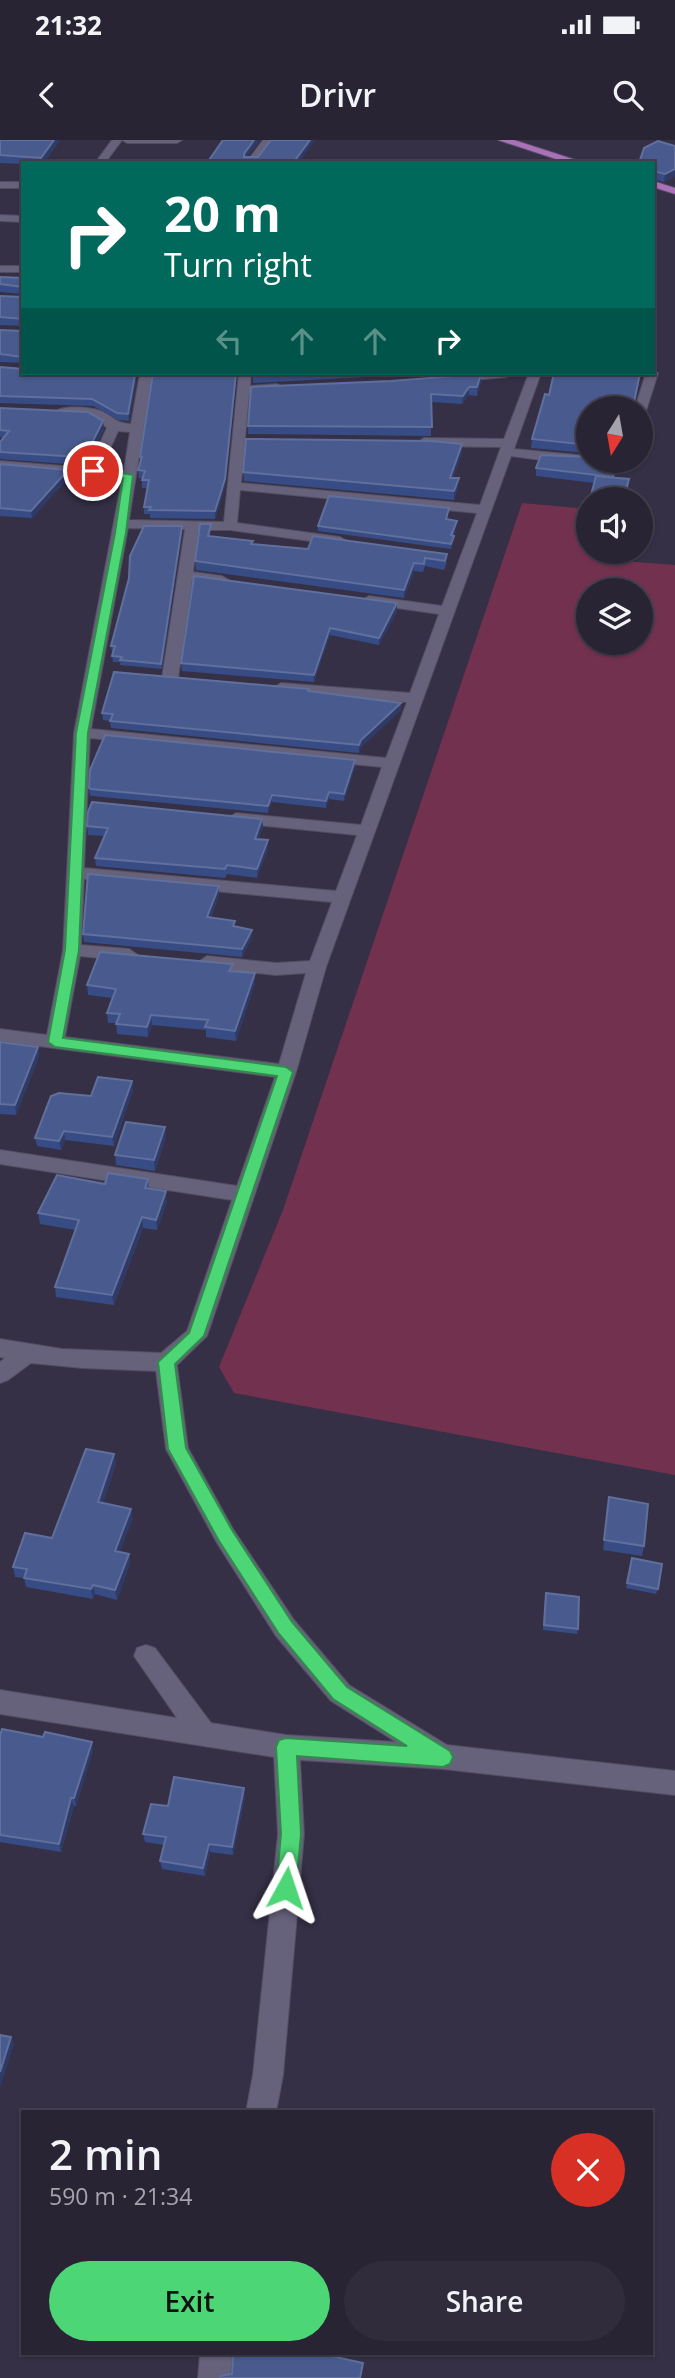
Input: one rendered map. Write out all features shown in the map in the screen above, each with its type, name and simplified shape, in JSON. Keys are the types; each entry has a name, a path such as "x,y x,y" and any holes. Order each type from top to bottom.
{"main road":[{"path":"503,140 573,161"},
{"path":"655,185 675,191"}],"street":[{"path":"101,161 117,140"},
{"path":"127,140 177,140"},
{"path":"252,161 268,140"},
{"path":"0,185 21,186"},
{"path":"0,218 21,219"},
{"path":"0,269 21,267"},
{"path":"55,1042 72,950 76,873 87,803 82,733 100,670 136,428 141,375"},
{"path":"230,526 235,486 247,441 242,390 246,375"},
{"path":"438,380 487,375"},
{"path":"0,1348 26,1354 166,1362 196,1336 286,1072 317,967 447,611 461,557 485,509 534,375"},
{"path":"644,396 651,375"},
{"path":"242,390 295,388"},
{"path":"42,410 97,414 114,427 136,428"},
{"path":"93,471 114,427"},
{"path":"415,442 508,448 576,458"},
{"path":"0,465 128,475"},
{"path":"235,486 485,509"},
{"path":"121,524 230,526 349,542"},
{"path":"170,678 192,525"},
{"path":"186,575 241,583"},
{"path":"351,598 447,611"},
{"path":"265,686 415,698"},
{"path":"82,733 392,763"},
{"path":"217,816 367,831"},
{"path":"76,873 342,897"},
{"path":"72,950 148,957"},
{"path":"184,960 276,969 317,967"},
{"path":"0,1035 286,1072"},
{"path":"0,1157 243,1194"},
{"path":"0,1374 26,1354"},
{"path":"166,1362 177,1449 225,1536 285,1628 340,1693 443,1757"},
{"path":"146,1656 204,1734"},
{"path":"0,1702 286,1747 443,1757 675,1783"},
{"path":"261,2110 268,2075 291,1834 286,1747"},
{"path":"214,2378 216,2355"}],"shaded area":[{"path":"522,503 576,508 576,564 675,565 675,1475 234,1393 219,1367 283,1210"}],"building":[{"path":"0,140 54,140 41,158 0,155"},
{"path":"223,140 254,140 244,157 258,157 271,140 310,140 294,161 208,161"},
{"path":"658,141 675,146 675,169 665,174 655,172 655,161 640,161 644,148"},
{"path":"0,277 21,278 21,287 0,284"},
{"path":"0,296 21,297 21,319 0,317"},
{"path":"0,330 21,331 21,357 0,354"},
{"path":"0,367 21,369 21,375 135,375 128,414 117,413 92,399 0,396"},
{"path":"153,375 236,375 225,479 215,511 149,510 151,507 144,507 149,480 142,480 145,471 138,470"},
{"path":"481,375 477,387 469,387 463,396 431,394 432,427 248,426 251,387"},
{"path":"554,375 640,375 635,396 576,396 576,444 532,439 545,394 549,395"},
{"path":"0,408 88,412 103,421 93,441 79,457 0,452 0,442 9,431 0,430"},
{"path":"246,439 432,441 462,444 450,478 459,478 454,491 243,472"},
{"path":"541,455 576,456 576,473 536,468"},
{"path":"0,464 68,470 31,511 0,508"},
{"path":"579,473 614,473 613,477"},
{"path":"596,476 629,479 627,487 593,487"},
{"path":"329,496 449,508 446,519 457,521 451,535 454,536 451,544 318,526"},
{"path":"200,524 211,524 208,536 253,541 251,544 308,549 313,536 447,554 445,561 425,558 424,564 414,563 404,590 195,561"},
{"path":"144,526 182,526 161,664 120,660 122,657 112,656 115,646 111,646 129,578 130,556"},
{"path":"194,576 397,603 379,638 330,628 314,675 181,663"},
{"path":"114,672 309,689 308,691 401,703 361,740 359,745 110,721 113,714 102,713"},
{"path":"105,735 355,760 344,794 329,792 326,801 272,795 268,806 91,789 90,770"},
{"path":"92,802 262,819 255,839 268,840 257,869 227,865 225,869 95,858 108,828 87,826"},
{"path":"88,874 219,886 207,917 235,921 233,926 252,930 242,949 83,934"},
{"path":"100,952 233,964 229,971 255,973 235,1031 205,1027 208,1020 151,1015 147,1027 116,1024 120,1014 107,1013 116,989 87,985"},
{"path":"0,1042 38,1047 15,1105 0,1104"},
{"path":"98,1077 132,1081 112,1137 64,1131 59,1141 35,1138 51,1096 59,1093 91,1096"},
{"path":"126,1122 165,1127 154,1160 115,1155"},
{"path":"108,1173 148,1179 145,1188 166,1191 156,1220 142,1217 112,1295 55,1287 79,1220 38,1213 57,1175 105,1184"},
{"path":"86,1449 114,1454 98,1502 131,1509 115,1551 129,1554 115,1590 93,1585 91,1589 24,1578 27,1569 13,1567 25,1533 52,1538"},
{"path":"609,1497 648,1504 644,1546 604,1540"},
{"path":"632,1558 662,1564 658,1589 627,1583"},
{"path":"546,1593 579,1597 578,1629 544,1625"},
{"path":"2,1729 43,1737 45,1732 92,1742 74,1798 71,1798 59,1844 0,1835"},
{"path":"174,1777 244,1788 232,1847 209,1844 203,1868 160,1861 166,1837 143,1834 151,1804 168,1806"},
{"path":"0,2035 11,2037 0,2072"},
{"path":"233,2355 327,2355 363,2363 360,2378 220,2378 232,2374"}],"route":[{"path":"93,471 128,475 120,533 82,733 72,950 55,1042 286,1072 196,1336 166,1362 177,1449 225,1536 285,1628 340,1693 443,1757 286,1747 291,1834 286,1888"}]}
